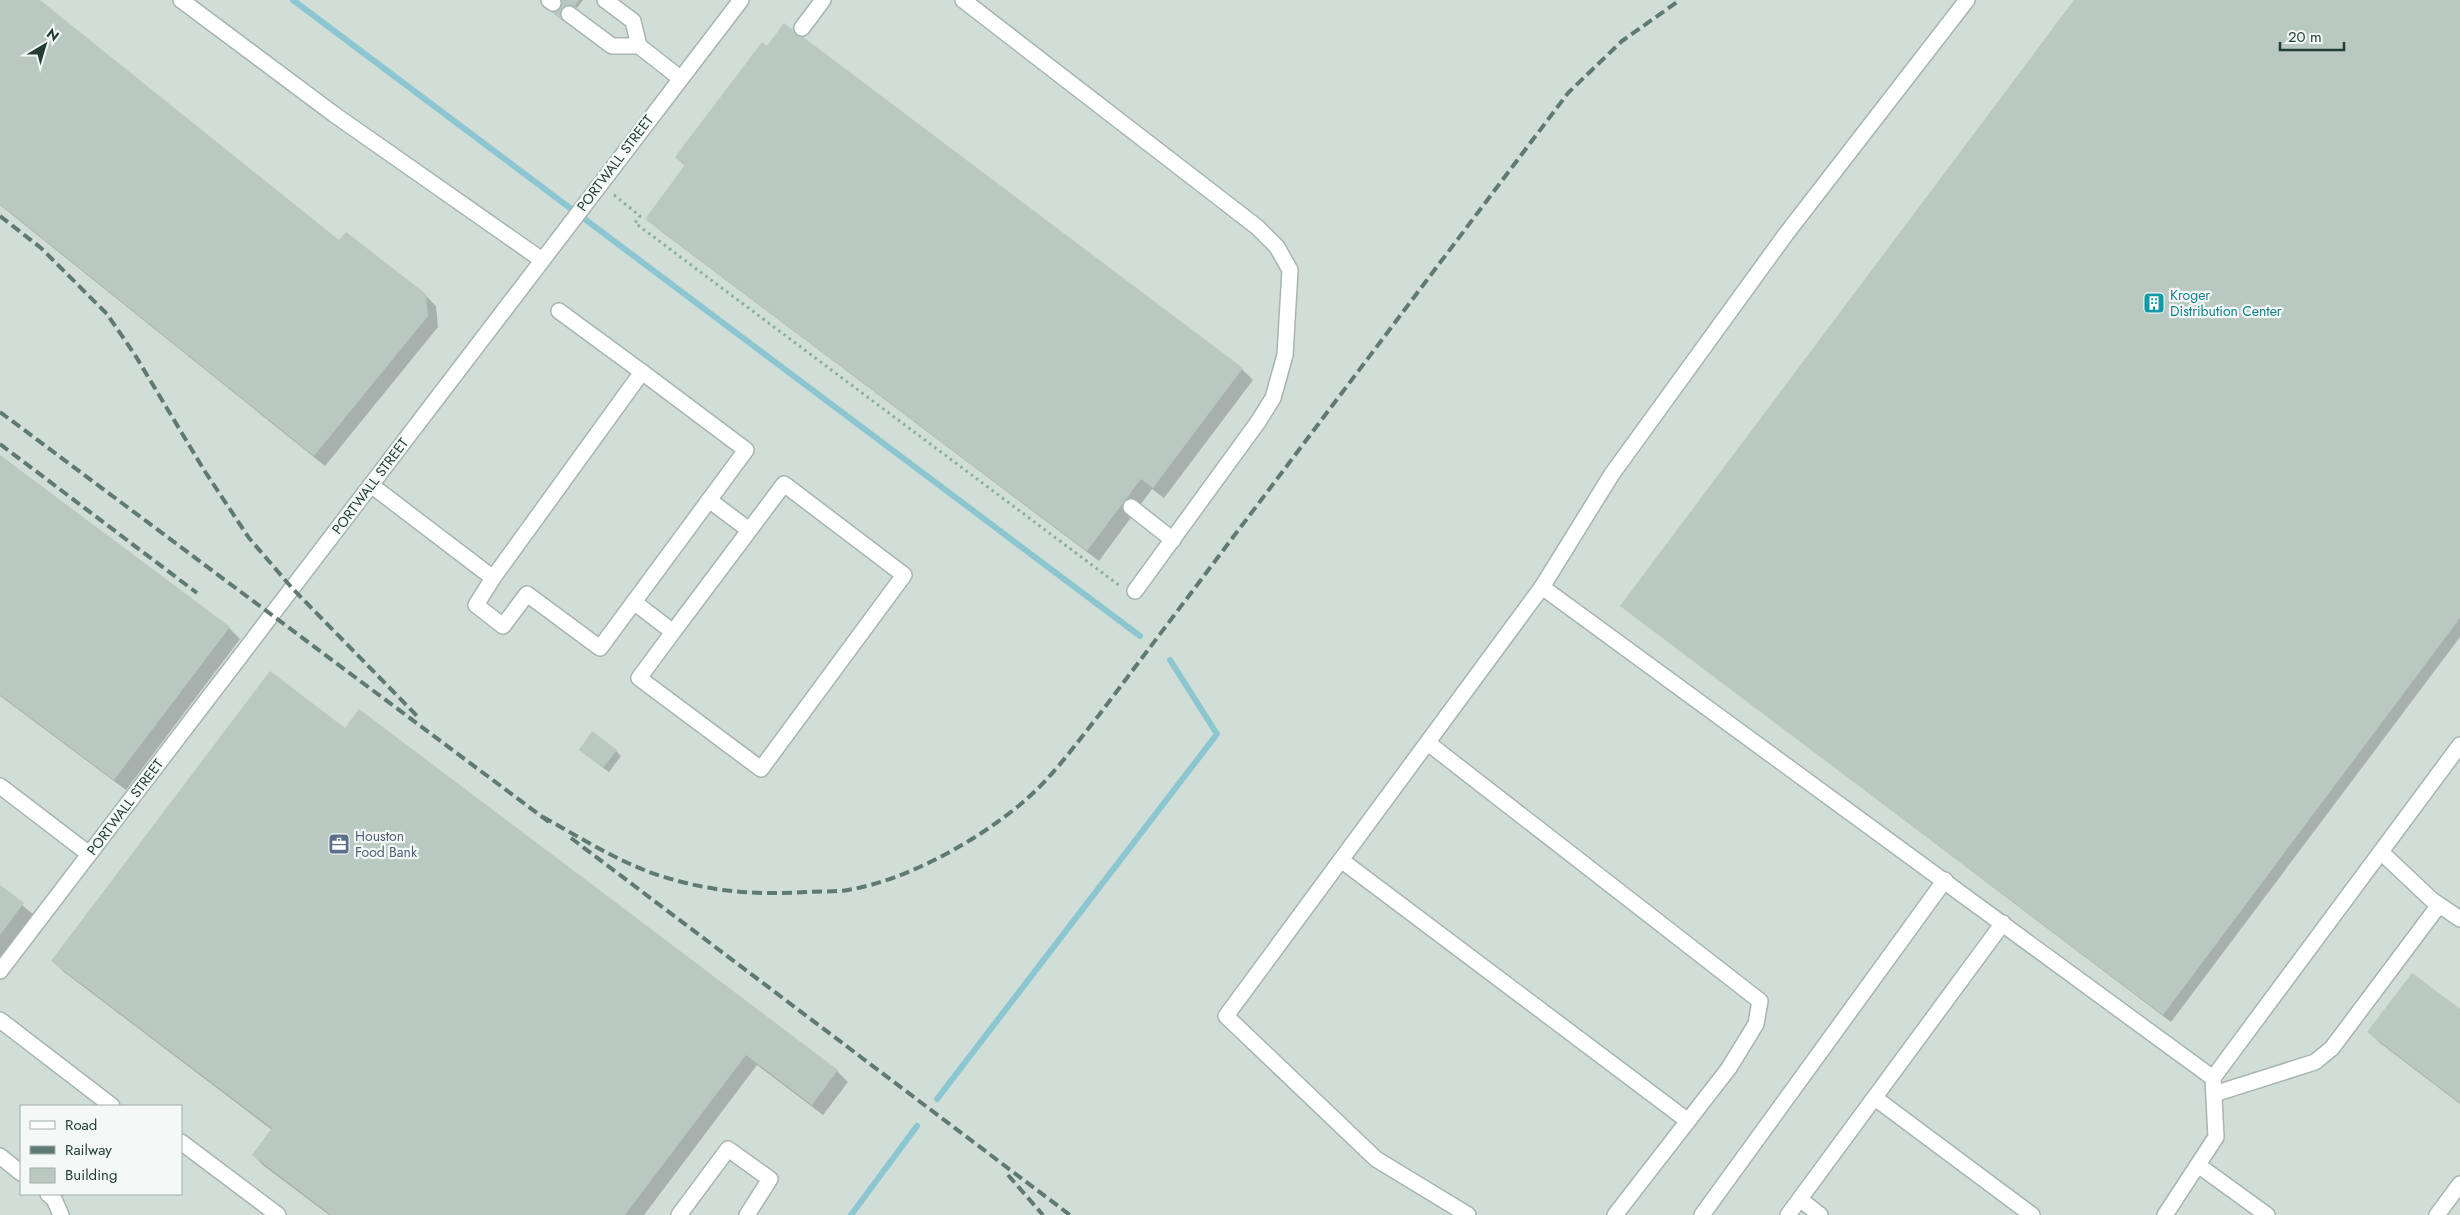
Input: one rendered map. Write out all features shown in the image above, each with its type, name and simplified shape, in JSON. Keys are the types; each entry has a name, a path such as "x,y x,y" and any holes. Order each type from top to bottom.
{"street":[{"path":"181,0 336,115 542,260"},
{"path":"605,0 633,21 639,46"},
{"name":"PORTWALL STREET","path":"0,971 741,0"},
{"path":"802,28 823,0"},
{"path":"963,0 1257,227 1277,247 1290,270 1285,355 1273,398 1135,591"},
{"path":"1468,1215 1376,1159 1226,1016 1542,587 1612,474 1786,234 1967,0"},
{"path":"569,14 612,46 639,46 680,78"},
{"path":"559,310 642,372 746,450 600,648 527,594 503,626 476,605 493,578 642,372"},
{"path":"784,484 904,575 761,770 639,678 673,632 784,484"},
{"path":"371,485 493,578"},
{"path":"709,500 749,530"},
{"path":"1131,507 1172,540"},
{"path":"1542,587 1945,880 2213,1078"},
{"path":"634,602 673,632"},
{"path":"1428,743 1760,1001 1756,1024 1729,1068 1615,1215"},
{"path":"2165,1215 2216,1137 2213,1078 2460,745"},
{"path":"0,786 89,854"},
{"path":"2381,852 2439,905 2460,919"},
{"path":"1341,860 1688,1120"},
{"path":"1702,1215 1945,880"},
{"path":"2214,1094 2315,1062 2332,1048 2439,905"},
{"path":"1788,1215 2003,923"},
{"path":"0,1020 111,1105"},
{"path":"1875,1098 2032,1215"},
{"path":"182,1143 278,1215"},
{"path":"679,1215 728,1149 770,1179 747,1215"},
{"path":"0,1156 20,1172"},
{"path":"2198,1165 2268,1215"},
{"path":"2437,1215 2460,1184"},
{"path":"55,1195 61,1215"},
{"path":"1800,1199 1820,1215"}],"path":[{"path":"600,184 640,216 635,223 1120,586 1123,582 1135,591"}],"shaded area":[{"path":"0,0 2460,0 2460,1215 0,1215"}],"building":[{"path":"0,0 40,0 339,240 346,232 426,294 428,316 314,456 0,204"},
{"path":"562,0 579,0 575,6 570,5 562,8 560,13 563,21 551,12 560,9"},
{"name":"Kroger Distribution Center","path":"2074,0 2460,0 2460,618 2163,1015 1620,606"},
{"path":"784,23 796,35 803,37 1243,368 1153,488 1141,479 1087,551 645,219 685,165 675,157 762,42 767,46"},
{"path":"0,455 230,627 114,780 0,695"},
{"name":"Houston Food Bank","path":"270,671 345,728 359,709 838,1070 812,1105 746,1055 625,1215 331,1215 252,1155 272,1128 51,961"},
{"path":"592,731 617,750 603,768 579,750"},
{"path":"0,885 24,903 0,935"},
{"path":"2412,973 2460,1009 2460,1103 2367,1032"}],"waterway":[{"path":"293,0 1140,636"},
{"path":"937,1099 1217,734 1170,660"},
{"path":"851,1215 917,1126"}],"railway":[{"path":"543,817 616,857 646,871 698,886 768,893 843,891 894,878 963,845 1004,817 1043,783 1099,715 1568,93 1622,41 1680,0"},
{"path":"0,216 41,248 107,314 135,355 204,470 249,538 292,588 420,719"},
{"path":"0,412 549,822"},
{"path":"0,444 197,593"},
{"path":"571,838 1070,1215"},
{"path":"1008,1175 1043,1215"}],"place":[{"name":"Kroger Distribution Center","path":"2154,303"},
{"name":"Houston Food Bank","path":"339,844"}]}
